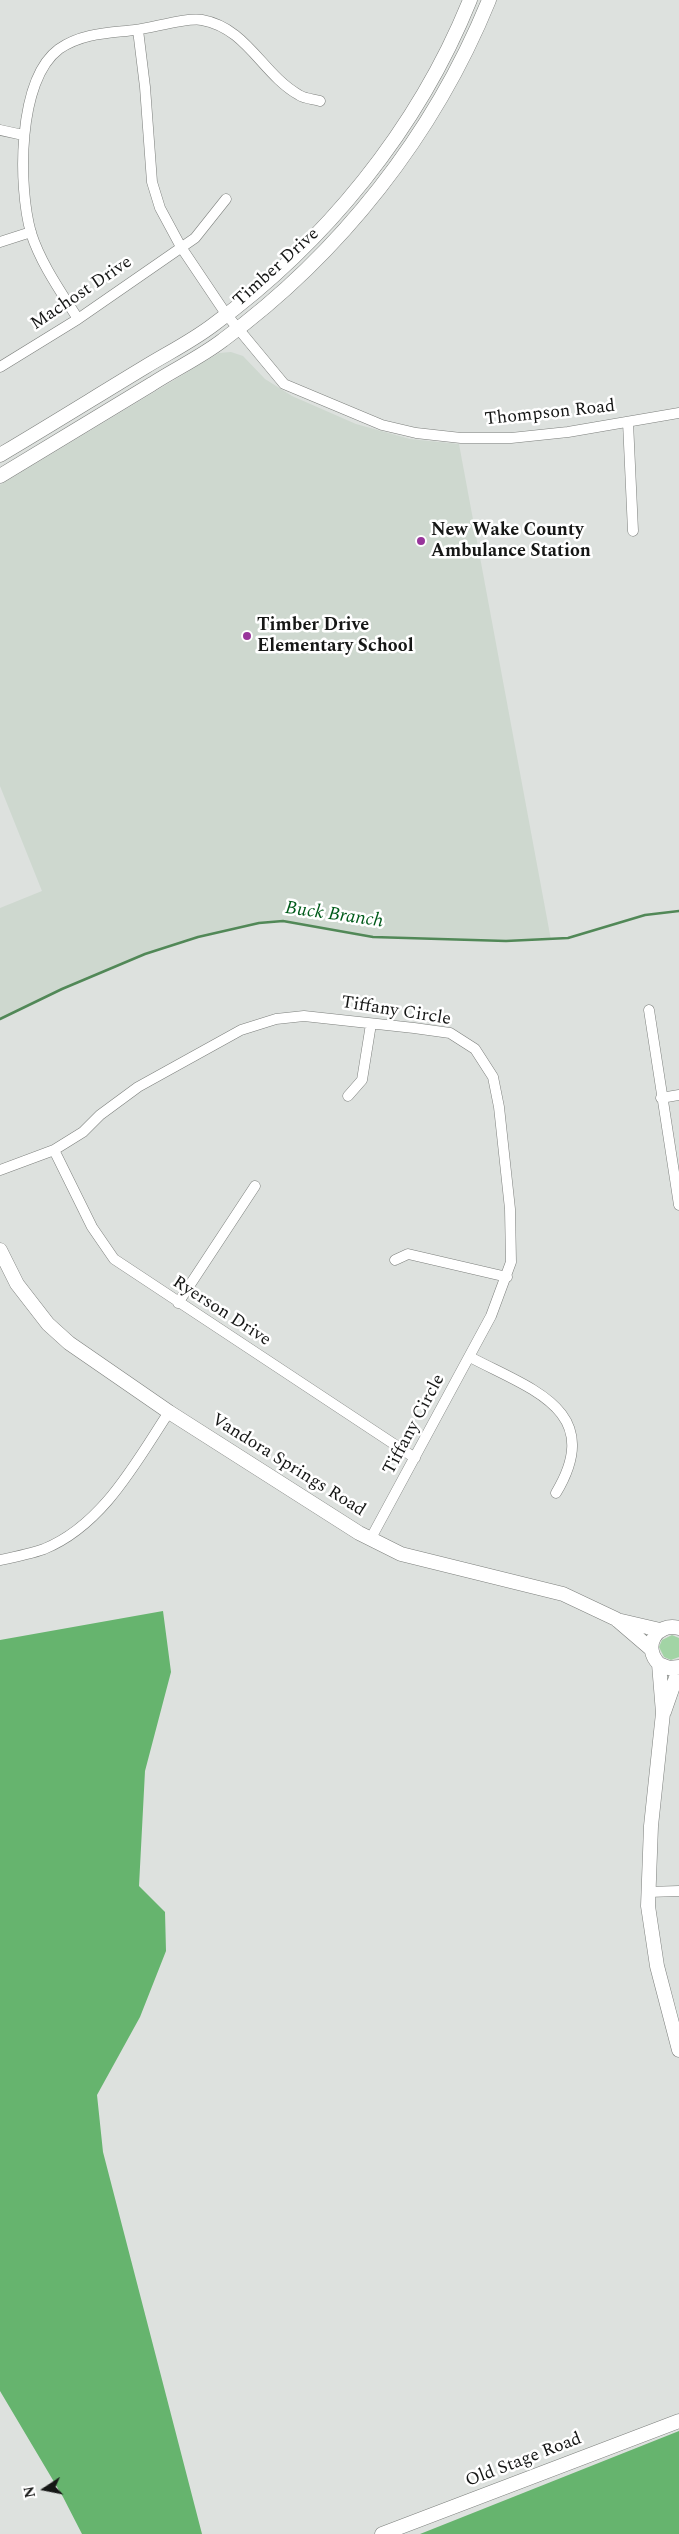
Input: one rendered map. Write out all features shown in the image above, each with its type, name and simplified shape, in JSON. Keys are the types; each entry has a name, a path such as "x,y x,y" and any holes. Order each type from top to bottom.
{"main road":[{"name":"Timber Drive","path":"0,455 212,326 295,256 334,216 384,155 414,109 443,58 470,0"},
{"name":"Timber Drive","path":"0,476 222,340 314,262 347,228 398,165 459,66 489,0"},
{"name":"Vandora Springs Road","path":"0,1250 17,1284 48,1324 95,1363 359,1533 401,1554 563,1594 616,1620 660,1630"},
{"name":"Vandora Springs Road","path":"616,1620 651,1649"},
{"path":"664,1712 659,1664 651,1649 652,1642 660,1630 672,1626 679,1627"},
{"path":"659,1664 669,1668 679,1668 664,1712 654,1794 648,1892 649,1922 656,1960 679,2050"},
{"name":"Old Stage Road","path":"382,2534 679,2421"}],"street":[{"path":"78,319 52,278 31,232 24,184 23,135 39,74 59,50 91,34 138,30 199,19 218,23 241,38 283,83 300,96 320,101"},
{"name":"Thompson Road","path":"138,30 145,87 152,182 160,208 181,248 226,314 284,384 382,425 420,433 462,438 493,438 568,432 679,413"},
{"path":"0,130 23,135"},
{"name":"Machost Drive","path":"0,367 78,319 195,238 226,199"},
{"path":"0,242 31,232"},
{"path":"628,422 632,532"},
{"path":"649,1010 661,1098 679,1205"},
{"name":"Tiffany Circle","path":"0,1170 54,1150 83,1132 100,1115 138,1087 241,1030 276,1019 304,1016 450,1034 475,1049 493,1077 510,1209 512,1244 507,1277 491,1316 470,1357 371,1538"},
{"path":"348,1096 362,1080 370,1024"},
{"path":"661,1098 679,1095"},
{"name":"Ryerson Drive","path":"54,1150 104,1247 114,1259 415,1458"},
{"path":"178,1303 255,1186"},
{"path":"395,1260 408,1254 507,1277"},
{"path":"470,1357 547,1398 562,1412 573,1436 572,1461 556,1492"},
{"path":"0,1560 46,1548 79,1528 98,1512 137,1462 169,1412"},
{"path":"648,1892 679,1891"}],"shaded area":[{"name":"Timber Drive Elementary School","path":"231,352 243,356 265,379 292,396 356,424 410,439 459,444 551,940 506,941 373,937 283,921 259,923 198,937 145,954 62,989 0,1019 0,908 42,891 0,786 0,485 219,353"}],"green space":[{"path":"163,1611 171,1672 145,1771 139,1886 165,1912 166,1951 140,2017 97,2095 103,2152 202,2534 82,2534 63,2497 0,2391 0,1640"},
{"path":"672,1635 679,1638 679,1657 671,1660 664,1657 659,1647 662,1640"},
{"path":"679,2431 679,2534 420,2534"}],"waterway":[{"name":"Buck Branch","path":"0,1019 62,989 145,954 198,937 259,923 283,921 373,937 506,941 568,938 645,915 679,911"}],"place":[{"name":"New Wake County Ambulance Station","path":"421,541"},
{"name":"Timber Drive Elementary School","path":"247,636"}]}
